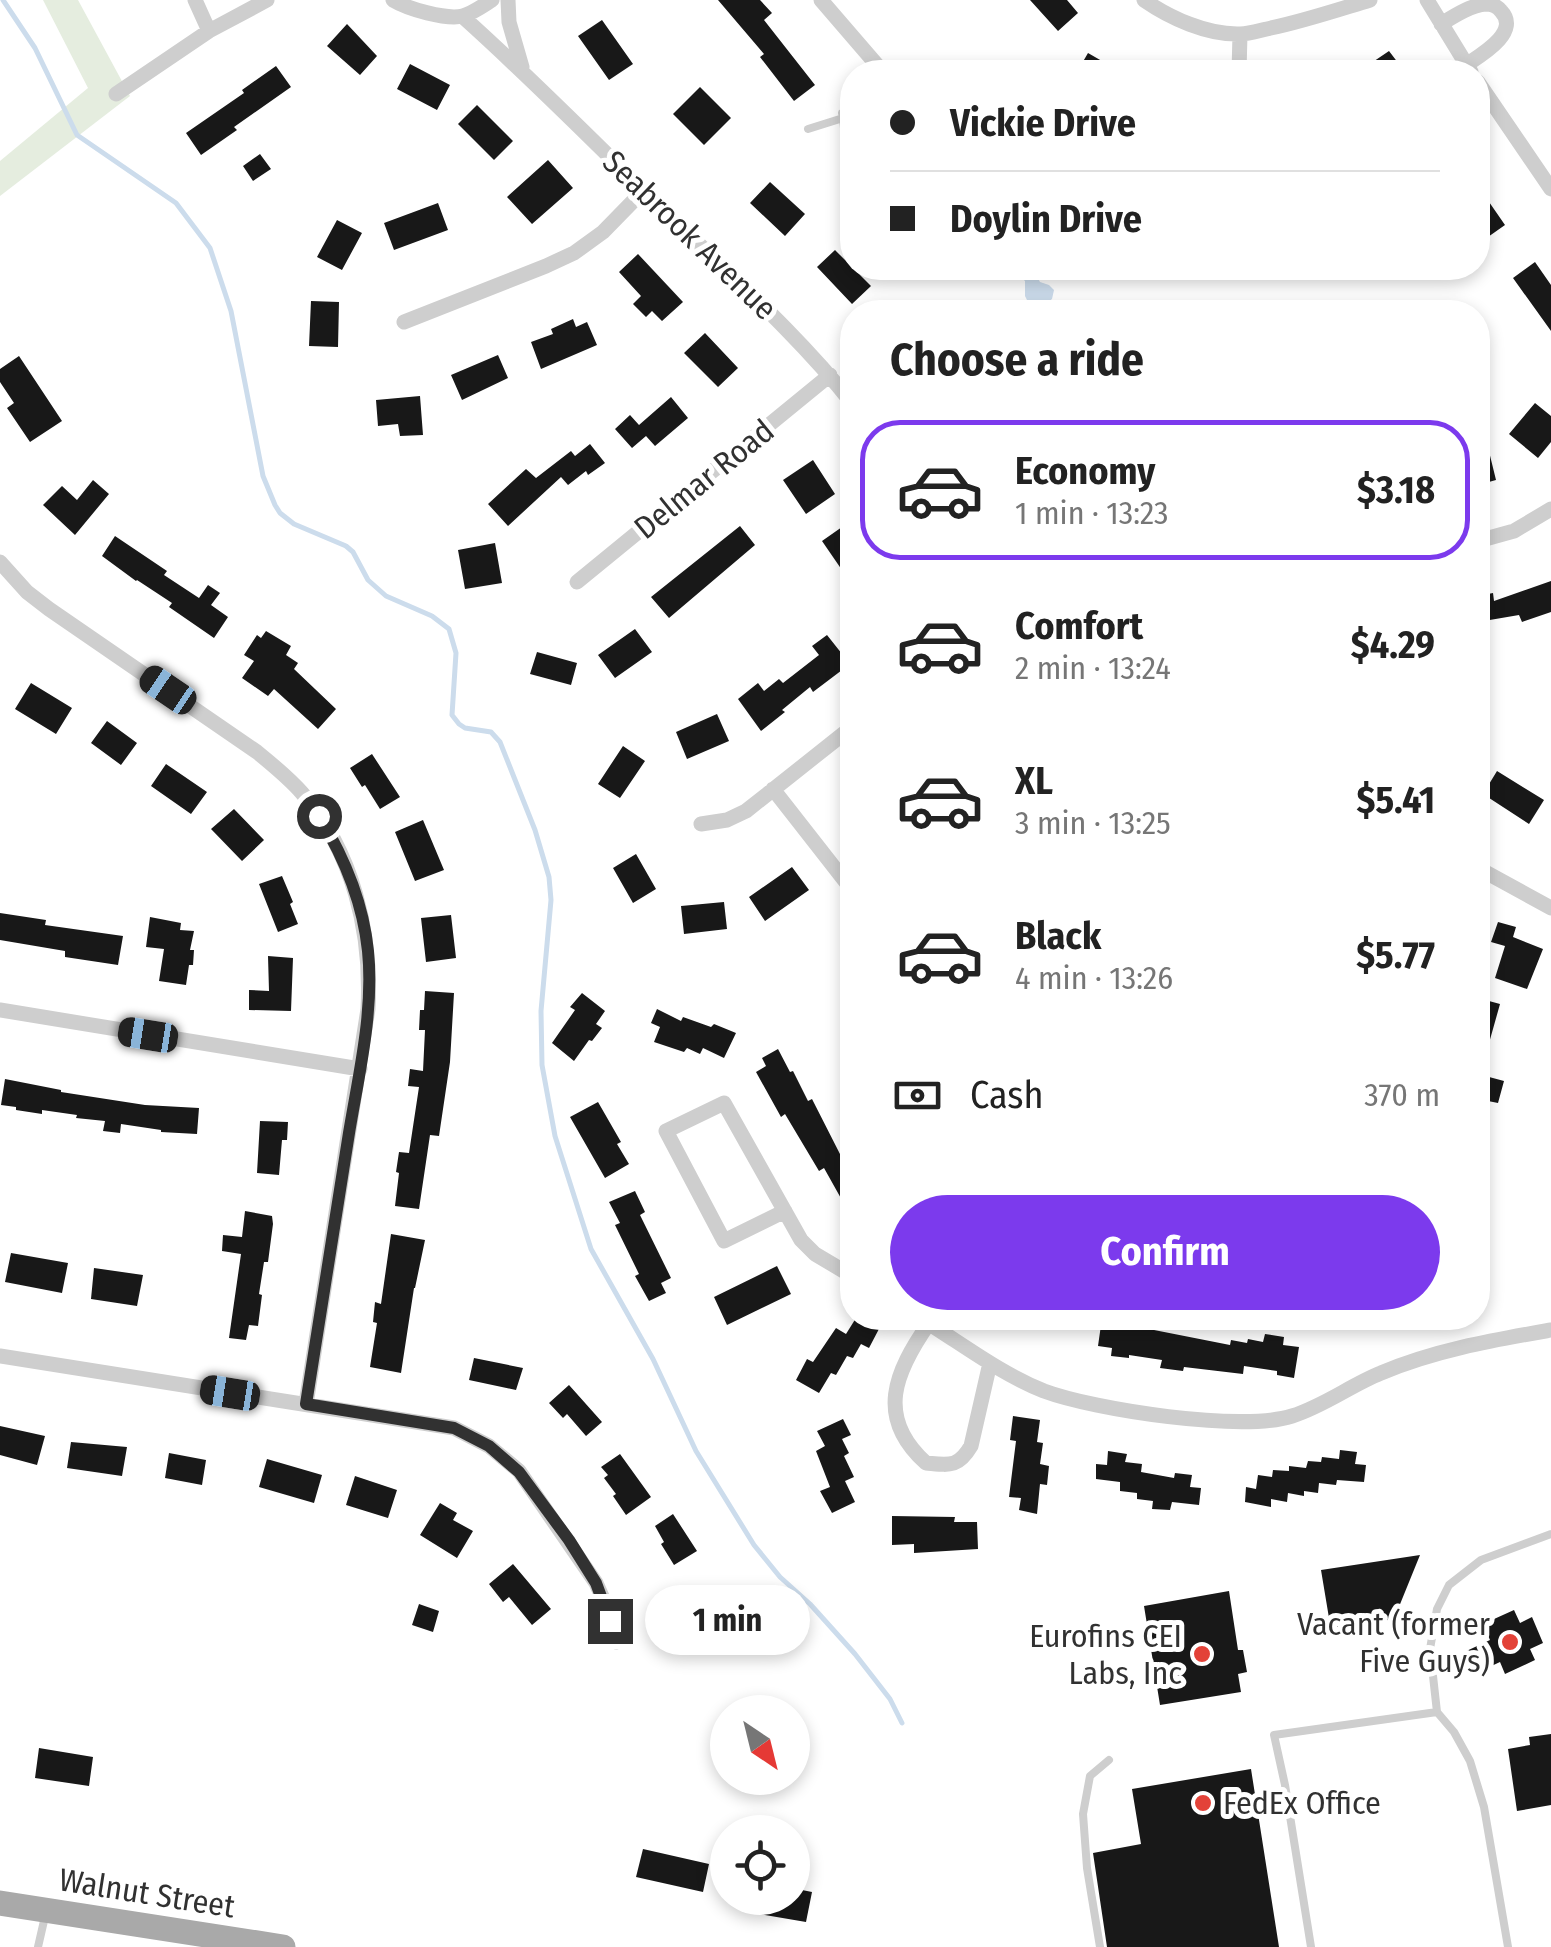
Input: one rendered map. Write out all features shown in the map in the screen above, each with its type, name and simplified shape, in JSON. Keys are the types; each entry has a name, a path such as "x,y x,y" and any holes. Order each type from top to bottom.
{"main road":[{"name":"Walnut Street","path":"0,1903 284,1947"}],"street":[{"path":"195,0 209,31"},
{"path":"116,94 209,31 267,0"},
{"path":"392,0 425,14 462,16 492,0"},
{"name":"Seabrook Avenue","path":"508,0 509,22 523,71"},
{"path":"822,0 873,60"},
{"path":"1144,0 1186,22 1240,34 1295,23 1370,0"},
{"path":"1427,0 1463,60"},
{"path":"1441,24 1485,4 1496,6 1505,15 1507,26 1478,60"},
{"name":"Seabrook Avenue","path":"462,16 750,291 840,388"},
{"path":"1239,60 1240,34"},
{"path":"1490,100 1551,189"},
{"path":"404,322 574,253 603,232 644,190"},
{"name":"Delmar Road","path":"577,582 830,375"},
{"path":"1490,538 1514,531 1551,510"},
{"path":"0,562 49,609 257,752 284,775 319,816 344,864 363,919 370,982 360,1068 306,1404"},
{"path":"700,824 727,820 746,811 840,737"},
{"path":"774,789 840,874"},
{"path":"1490,875 1551,908"},
{"path":"0,1010 360,1068"},
{"path":"785,1211 724,1241 666,1131 724,1103 785,1211 801,1240 840,1269"},
{"path":"920,1330 900,1376 894,1403 896,1422 906,1442 926,1463 951,1465 964,1458 971,1446 990,1363"},
{"path":"939,1330 990,1363 1043,1390 1110,1408 1229,1421 1288,1417 1423,1357 1551,1330"},
{"path":"0,1356 454,1428 468,1434 503,1456 519,1472 596,1583 616,1642"}],"lane":[{"path":"808,129 840,119"},
{"path":"1508,1947 1484,1807 1470,1761 1437,1712 1430,1648 1437,1608 1449,1585 1480,1560 1551,1534"},
{"path":"1311,1947 1274,1735 1437,1712"},
{"path":"1100,1947 1083,1814 1090,1776 1109,1760"},
{"path":"38,1947 46,1911"}],"shaded area":[{"path":"43,0 78,0 130,96 0,196 0,161 88,88"}],"water":[{"path":"1039,280 1049,285 1054,290 1052,299 1027,300 1025,281"}],"building":[{"path":"718,0 760,0 772,13 764,20 815,85 794,101 760,57 764,54"},
{"path":"1030,0 1067,0 1078,13 1058,31"},
{"path":"602,20 633,64 609,80 578,36"},
{"path":"347,24 377,56 360,75 327,46"},
{"path":"1389,51 1396,60 1376,60"},
{"path":"410,64 450,85 437,110 397,89"},
{"path":"276,66 291,87 201,155 186,133"},
{"path":"700,87 731,118 704,145 673,114"},
{"path":"477,105 513,141 494,160 458,124"},
{"path":"260,154 271,169 253,181 243,166"},
{"path":"548,160 573,188 532,224 507,197"},
{"path":"770,182 805,214 785,236 750,203"},
{"path":"438,203 448,230 394,250 384,223"},
{"path":"1490,203 1505,225 1490,236"},
{"path":"337,220 362,233 342,270 317,257"},
{"path":"835,250 840,255 840,280 865,280 871,286 856,300 848,300 817,267"},
{"path":"638,254 683,302 662,321 652,311 646,317 633,304 641,296 619,272"},
{"path":"1535,262 1551,285 1551,331 1513,278"},
{"path":"311,301 339,302 338,347 309,346"},
{"path":"573,319 576,327 587,322 597,345 541,369 531,342 553,334 551,329"},
{"path":"705,333 738,368 718,387 684,353"},
{"path":"498,355 508,378 462,400 451,375"},
{"path":"19,356 62,421 30,442 7,408 14,403 0,382 0,369"},
{"path":"420,396 423,435 400,436 398,424 378,426 376,400"},
{"path":"671,397 688,418 655,446 646,436 632,448 615,429 630,415 639,425"},
{"path":"1535,403 1551,416 1551,442 1538,458 1509,434"},
{"path":"590,444 605,463 568,485 561,477 508,526 488,504 526,469 536,478 571,451 575,456"},
{"path":"1490,456 1496,480 1490,482"},
{"path":"813,460 835,494 806,514 783,480"},
{"path":"93,480 109,494 75,535 43,505 62,486 77,500"},
{"path":"740,526 755,545 669,618 651,597"},
{"path":"840,528 840,567 822,541"},
{"path":"115,536 199,598 208,585 220,593 211,605 228,617 214,638 169,607 172,603 102,556"},
{"path":"495,543 502,583 465,589 458,550"},
{"path":"1551,581 1551,612 1522,622 1519,615 1490,620 1490,594 1494,601"},
{"path":"635,629 652,652 615,678 598,655"},
{"path":"266,631 291,646 286,655 298,663 294,669 336,709 318,729 274,689 268,696 242,678 254,661 244,655 257,635 261,638"},
{"path":"827,635 840,651 840,672 813,692 810,687 761,731 738,699 758,683 764,691 779,679 783,683 819,655 812,646"},
{"path":"537,652 577,663 571,685 530,674"},
{"path":"31,683 72,708 56,734 15,709"},
{"path":"717,714 729,741 687,759 676,732"},
{"path":"107,721 137,743 121,765 91,743"},
{"path":"623,746 645,761 620,798 598,784"},
{"path":"372,754 400,797 380,809 350,768"},
{"path":"166,764 207,792 191,814 151,786"},
{"path":"1497,771 1544,800 1529,824 1490,799 1490,782"},
{"path":"234,809 264,840 242,861 211,829"},
{"path":"423,820 444,870 415,881 395,832"},
{"path":"636,854 656,889 633,903 613,868"},
{"path":"792,867 809,890 765,921 749,897"},
{"path":"282,876 298,924 278,932 259,884"},
{"path":"724,902 727,929 684,934 681,906"},
{"path":"0,913 46,920 45,925 123,936 118,965 65,957 65,951 0,940"},
{"path":"451,915 456,958 426,962 421,918"},
{"path":"150,917 181,923 180,930 194,931 190,950 194,950 193,965 189,965 186,985 159,981 164,949 146,947"},
{"path":"1498,922 1516,927 1513,937 1543,949 1527,989 1495,978 1505,946 1491,942"},
{"path":"268,956 293,958 291,1011 249,1010 249,990 269,991"},
{"path":"425,991 454,993 450,1062 439,1136 430,1135 419,1209 395,1206 399,1152 409,1153 419,1087 408,1086 410,1069 423,1071 425,1030 419,1030"},
{"path":"582,993 605,1011 596,1024 602,1028 574,1061 552,1043 575,1010 570,1007"},
{"path":"1490,1001 1500,1004 1490,1040"},
{"path":"657,1009 681,1021 683,1017 736,1033 724,1058 703,1048 700,1054 654,1042 660,1027 651,1023"},
{"path":"778,1049 808,1101 812,1099 840,1154 840,1197 824,1168 819,1171 785,1114 781,1117 756,1072 766,1066 762,1058"},
{"path":"1490,1077 1504,1081 1498,1103 1490,1101"},
{"path":"5,1079 145,1105 199,1108 197,1134 121,1124 120,1133 103,1131 105,1121 42,1110 42,1114 16,1110 1,1105"},
{"path":"598,1102 629,1164 605,1178 570,1117"},
{"path":"260,1121 288,1122 279,1175 257,1173"},
{"path":"635,1191 645,1212 640,1215 671,1278 661,1283 666,1293 649,1301 635,1276 639,1274 615,1225 620,1223 609,1202"},
{"path":"245,1211 272,1216 273,1224 259,1294 262,1295 258,1326 249,1325 246,1340 229,1338 241,1254 222,1251 223,1235 242,1237"},
{"path":"391,1234 425,1240 401,1373 370,1367 377,1323 373,1322 375,1302 381,1304"},
{"path":"11,1253 68,1263 62,1293 5,1282"},
{"path":"777,1266 791,1294 727,1325 714,1297"},
{"path":"94,1268 143,1275 137,1306 91,1299"},
{"path":"836,1328 846,1334 848,1330 878,1330 869,1348 861,1344 853,1358 847,1356 819,1393 796,1380 807,1359 813,1362"},
{"path":"1100,1330 1154,1330 1230,1345 1231,1340 1263,1342 1265,1334 1284,1337 1283,1345 1299,1347 1294,1378 1244,1366 1243,1374 1160,1368 1162,1360 1111,1356 1112,1348 1098,1346"},
{"path":"474,1358 523,1368 516,1390 469,1380"},
{"path":"569,1385 602,1422 586,1436 567,1414 563,1418 549,1403"},
{"path":"1013,1416 1040,1420 1040,1464 1049,1466 1047,1485 1040,1484 1037,1514 1019,1510 1021,1498 1009,1497 1016,1441 1010,1440"},
{"path":"843,1419 851,1435 842,1439 849,1453 844,1456 854,1477 845,1481 855,1502 832,1513 820,1491 830,1487 816,1451 825,1446 817,1431"},
{"path":"0,1426 45,1436 37,1465 0,1455"},
{"path":"71,1442 127,1447 122,1476 67,1468"},
{"path":"1340,1450 1357,1452 1355,1464 1366,1465 1364,1482 1319,1483 1318,1493 1288,1493 1287,1502 1271,1499 1271,1507 1245,1502 1246,1487 1256,1489 1258,1475 1272,1477 1273,1470 1289,1471 1289,1466 1306,1468 1308,1461 1321,1462 1322,1457 1339,1459"},
{"path":"1108,1451 1127,1454 1125,1462 1142,1464 1141,1472 1174,1478 1175,1473 1192,1475 1190,1487 1201,1488 1199,1505 1172,1502 1170,1510 1152,1509 1153,1501 1137,1499 1137,1493 1120,1491 1120,1482 1096,1479 1096,1464 1107,1465"},
{"path":"169,1453 206,1460 202,1485 165,1478"},
{"path":"620,1454 651,1497 626,1515 601,1467"},
{"path":"267,1459 322,1475 314,1503 259,1487"},
{"path":"355,1476 397,1490 388,1518 346,1505"},
{"path":"440,1503 457,1513 453,1520 473,1531 457,1558 420,1535"},
{"path":"673,1514 697,1551 674,1565 655,1526"},
{"path":"892,1516 955,1517 954,1522 977,1522 978,1549 914,1553 914,1544 892,1545"},
{"path":"1420,1555 1394,1619 1331,1630 1321,1570"},
{"path":"513,1564 551,1609 532,1625 509,1597 503,1602 489,1584"},
{"path":"1229,1591 1238,1650 1243,1650 1247,1672 1238,1674 1241,1692 1160,1705 1144,1606"},
{"path":"679,1599 710,1599 709,1632 721,1632 721,1647 685,1647 685,1621 679,1621"},
{"path":"419,1604 439,1611 433,1632 412,1625"},
{"path":"1514,1610 1520,1623 1532,1617 1543,1643 1530,1649 1535,1660 1505,1674 1500,1662 1470,1676 1460,1654 1490,1640 1483,1624"},
{"path":"1551,1734 1551,1805 1517,1811 1508,1749 1530,1745 1529,1737"},
{"path":"39,1748 93,1757 89,1786 35,1778"},
{"path":"1251,1769 1279,1947 1107,1947 1093,1853 1141,1844 1132,1789"},
{"path":"643,1849 709,1864 703,1892 636,1877"},
{"path":"765,1915 807,1915 806,1922"}],"waterway":[{"path":"3,0 35,48 77,135 176,203 210,248 231,311 263,476 280,513 294,524 346,546 368,580 386,596 432,616 449,629 456,653 452,715 465,728 491,732 500,742 549,877 551,900 541,1011 542,1065 555,1136 591,1249 653,1359 696,1451 754,1545 855,1654 890,1699 902,1723"}],"place":[{"name":"Vacant (former Five Guys)","path":"1510,1642"},
{"name":"Eurofins CEI Labs, Inc","path":"1202,1654"},
{"name":"FedEx Office","path":"1203,1803"}],"route":[{"path":"319,816 344,864 363,919 370,982 360,1068 306,1404 454,1428 489,1446 519,1472 569,1540 596,1583 610,1621"}]}
